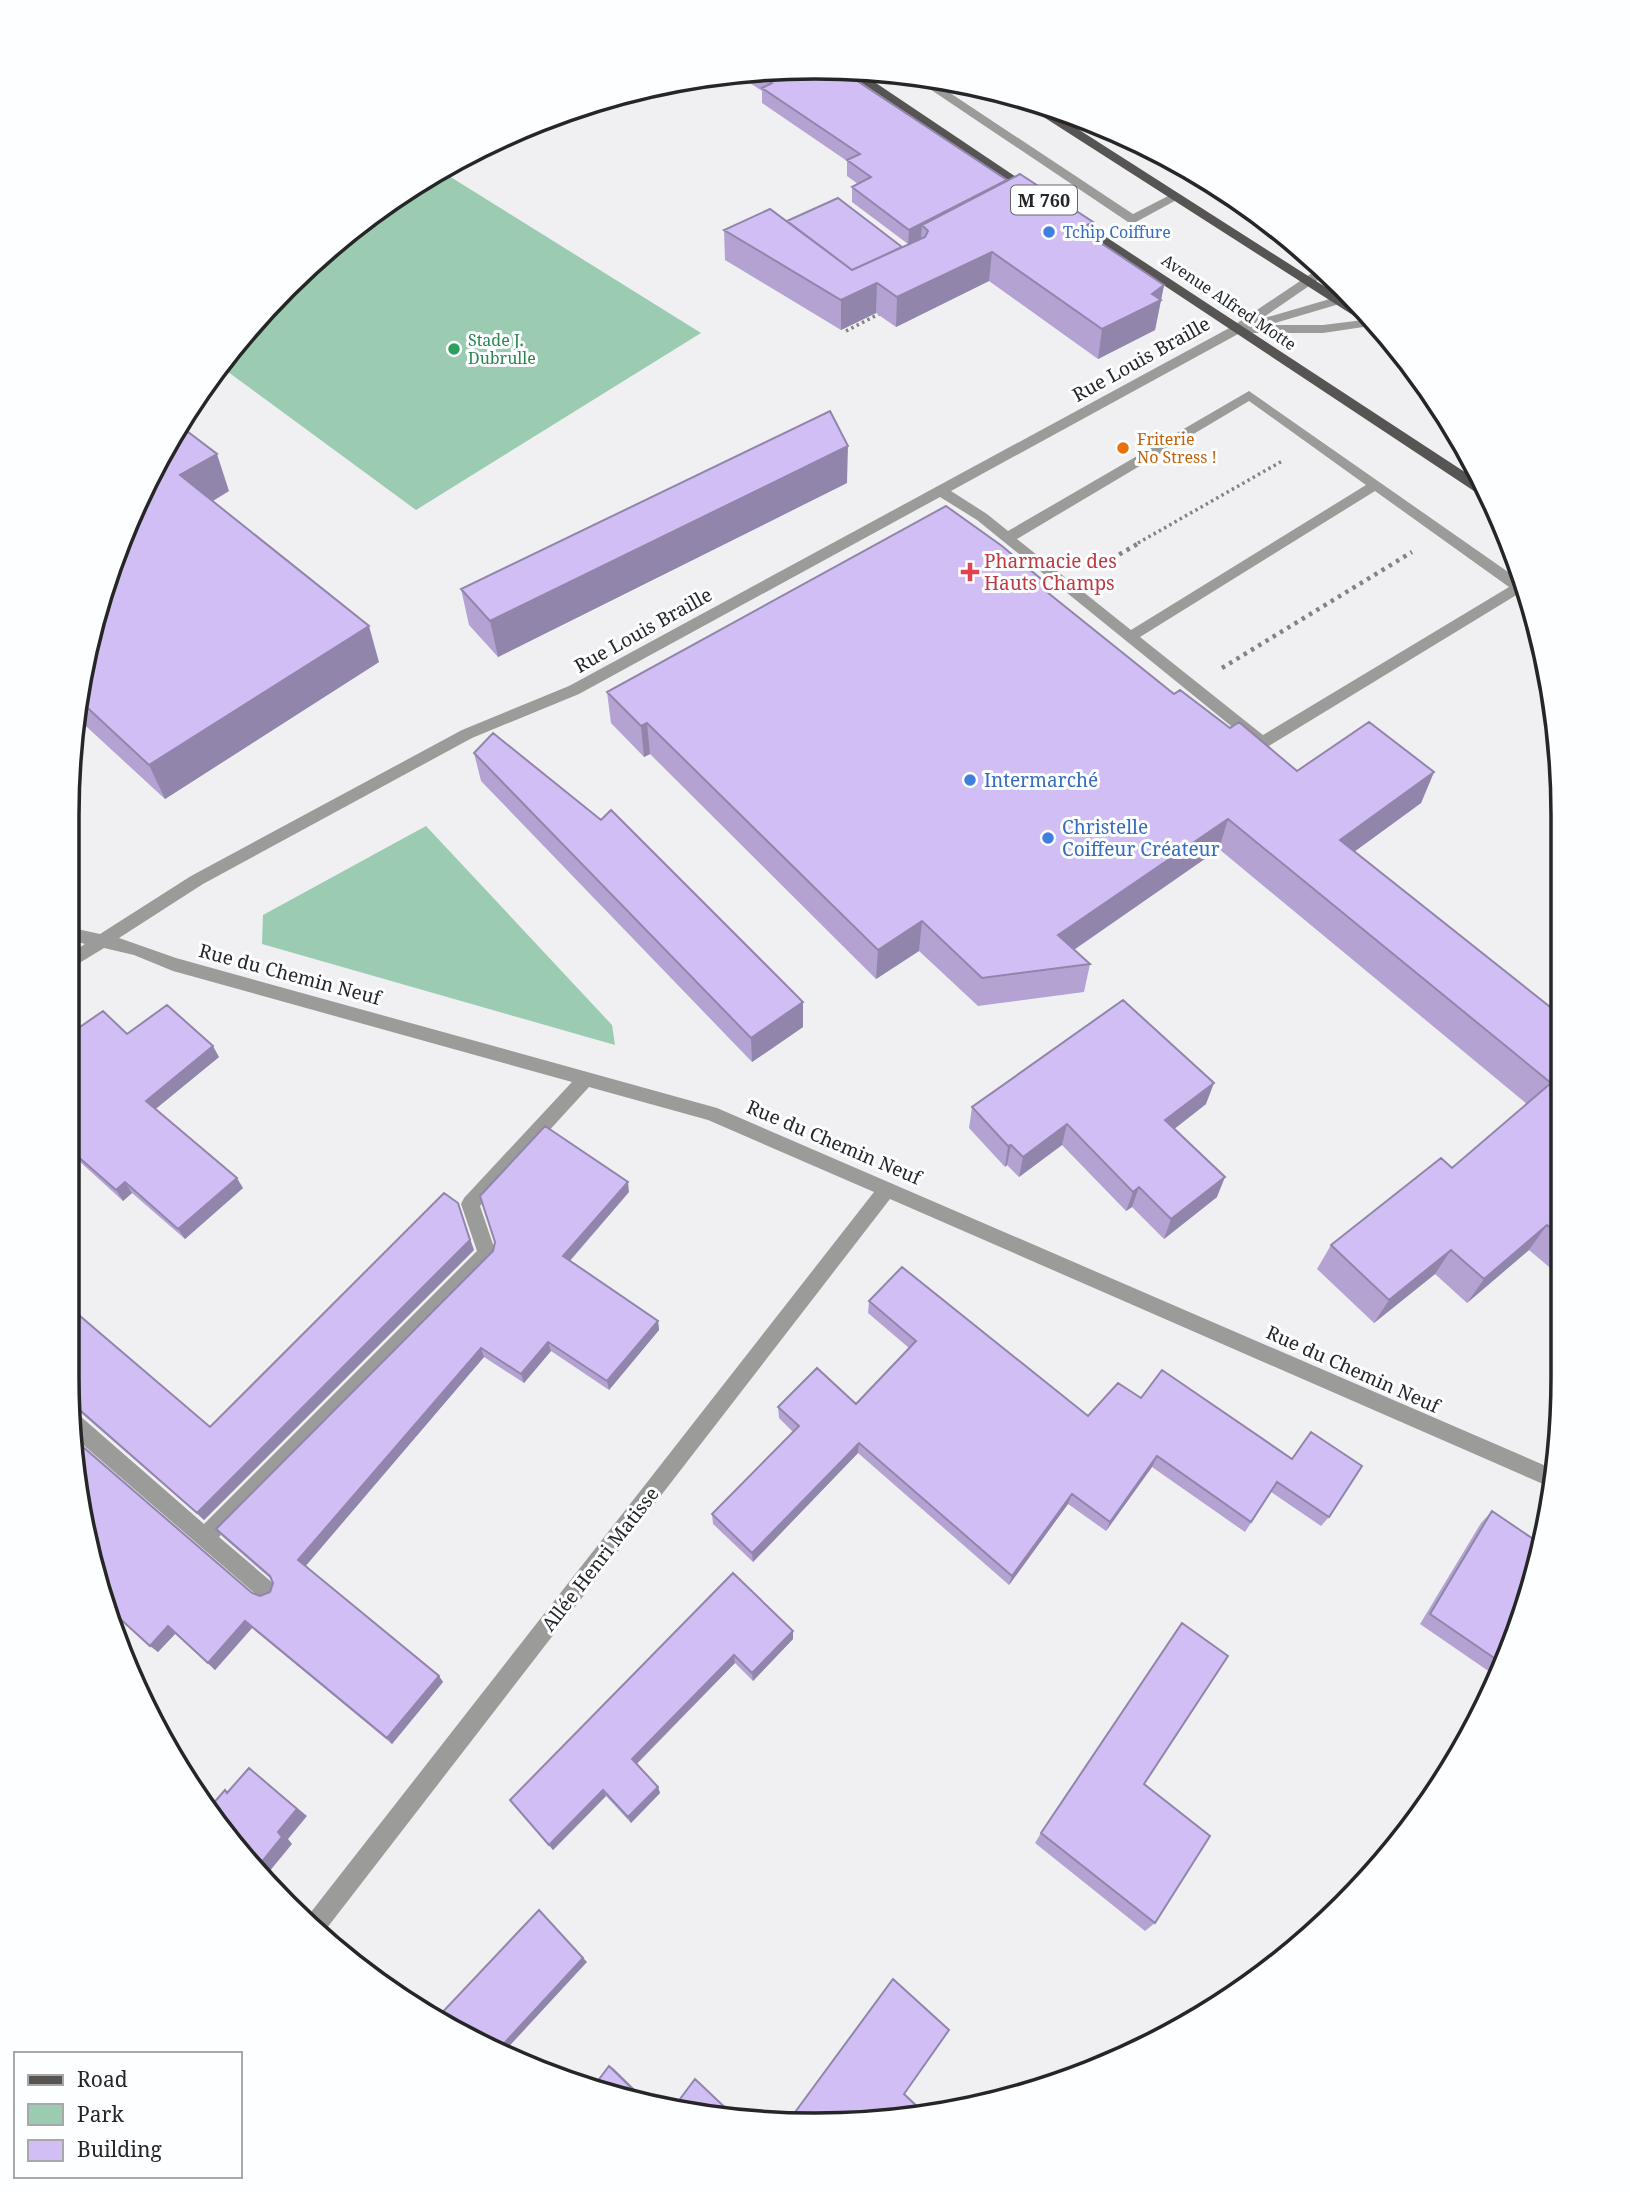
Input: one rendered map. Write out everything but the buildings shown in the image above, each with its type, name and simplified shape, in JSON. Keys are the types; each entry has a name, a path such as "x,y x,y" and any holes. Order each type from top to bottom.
{"main road":[{"name":"M 760","path":"864,80 1036,194"},
{"path":"1052,118 1307,281 1337,295"},
{"name":"Avenue Alfred Motte","path":"1064,213 1472,483"}],"street":[{"path":"936,89 1132,219 1176,198"},
{"path":"1018,197 1036,194"},
{"path":"1238,329 1316,276"},
{"path":"1238,329 1341,300"},
{"path":"1238,329 1320,330 1364,324"},
{"name":"Rue Louis Braille","path":"79,956 197,880 467,734 574,690 1238,329"},
{"path":"1007,538 1249,395 1514,583"},
{"path":"1130,637 1375,485"},
{"path":"940,490 982,517 1262,743 1515,589"},
{"name":"Rue du Chemin Neuf","path":"79,936 137,949 173,964 587,1077 724,1118 1545,1475"},
{"path":"206,1536 486,1254 470,1204 587,1077"},
{"name":"Allée Henri Matisse","path":"319,1921 888,1188"},
{"path":"80,1429 267,1591"}],"path":[{"path":"846,331 883,312"},
{"path":"1066,585 1315,442"},
{"path":"1192,687 1443,533"}],"green space":[{"name":"Stade J. Dubrulle","path":"449,176 701,333 416,510 228,372 294,294 330,261 406,203"},
{"path":"426,826 612,1025 615,1045 262,944 263,915"}],"place":[{"name":"Tchip Coiffure","path":"1049,232"},
{"name":"Stade J. Dubrulle","path":"454,349"},
{"name":"Friterie No Stress !","path":"1123,448"},
{"name":"Pharmacie des Hauts Champs","path":"970,572"},
{"name":"Intermarché","path":"970,780"},
{"name":"Christelle Coiffeur Créateur","path":"1048,838"}]}
